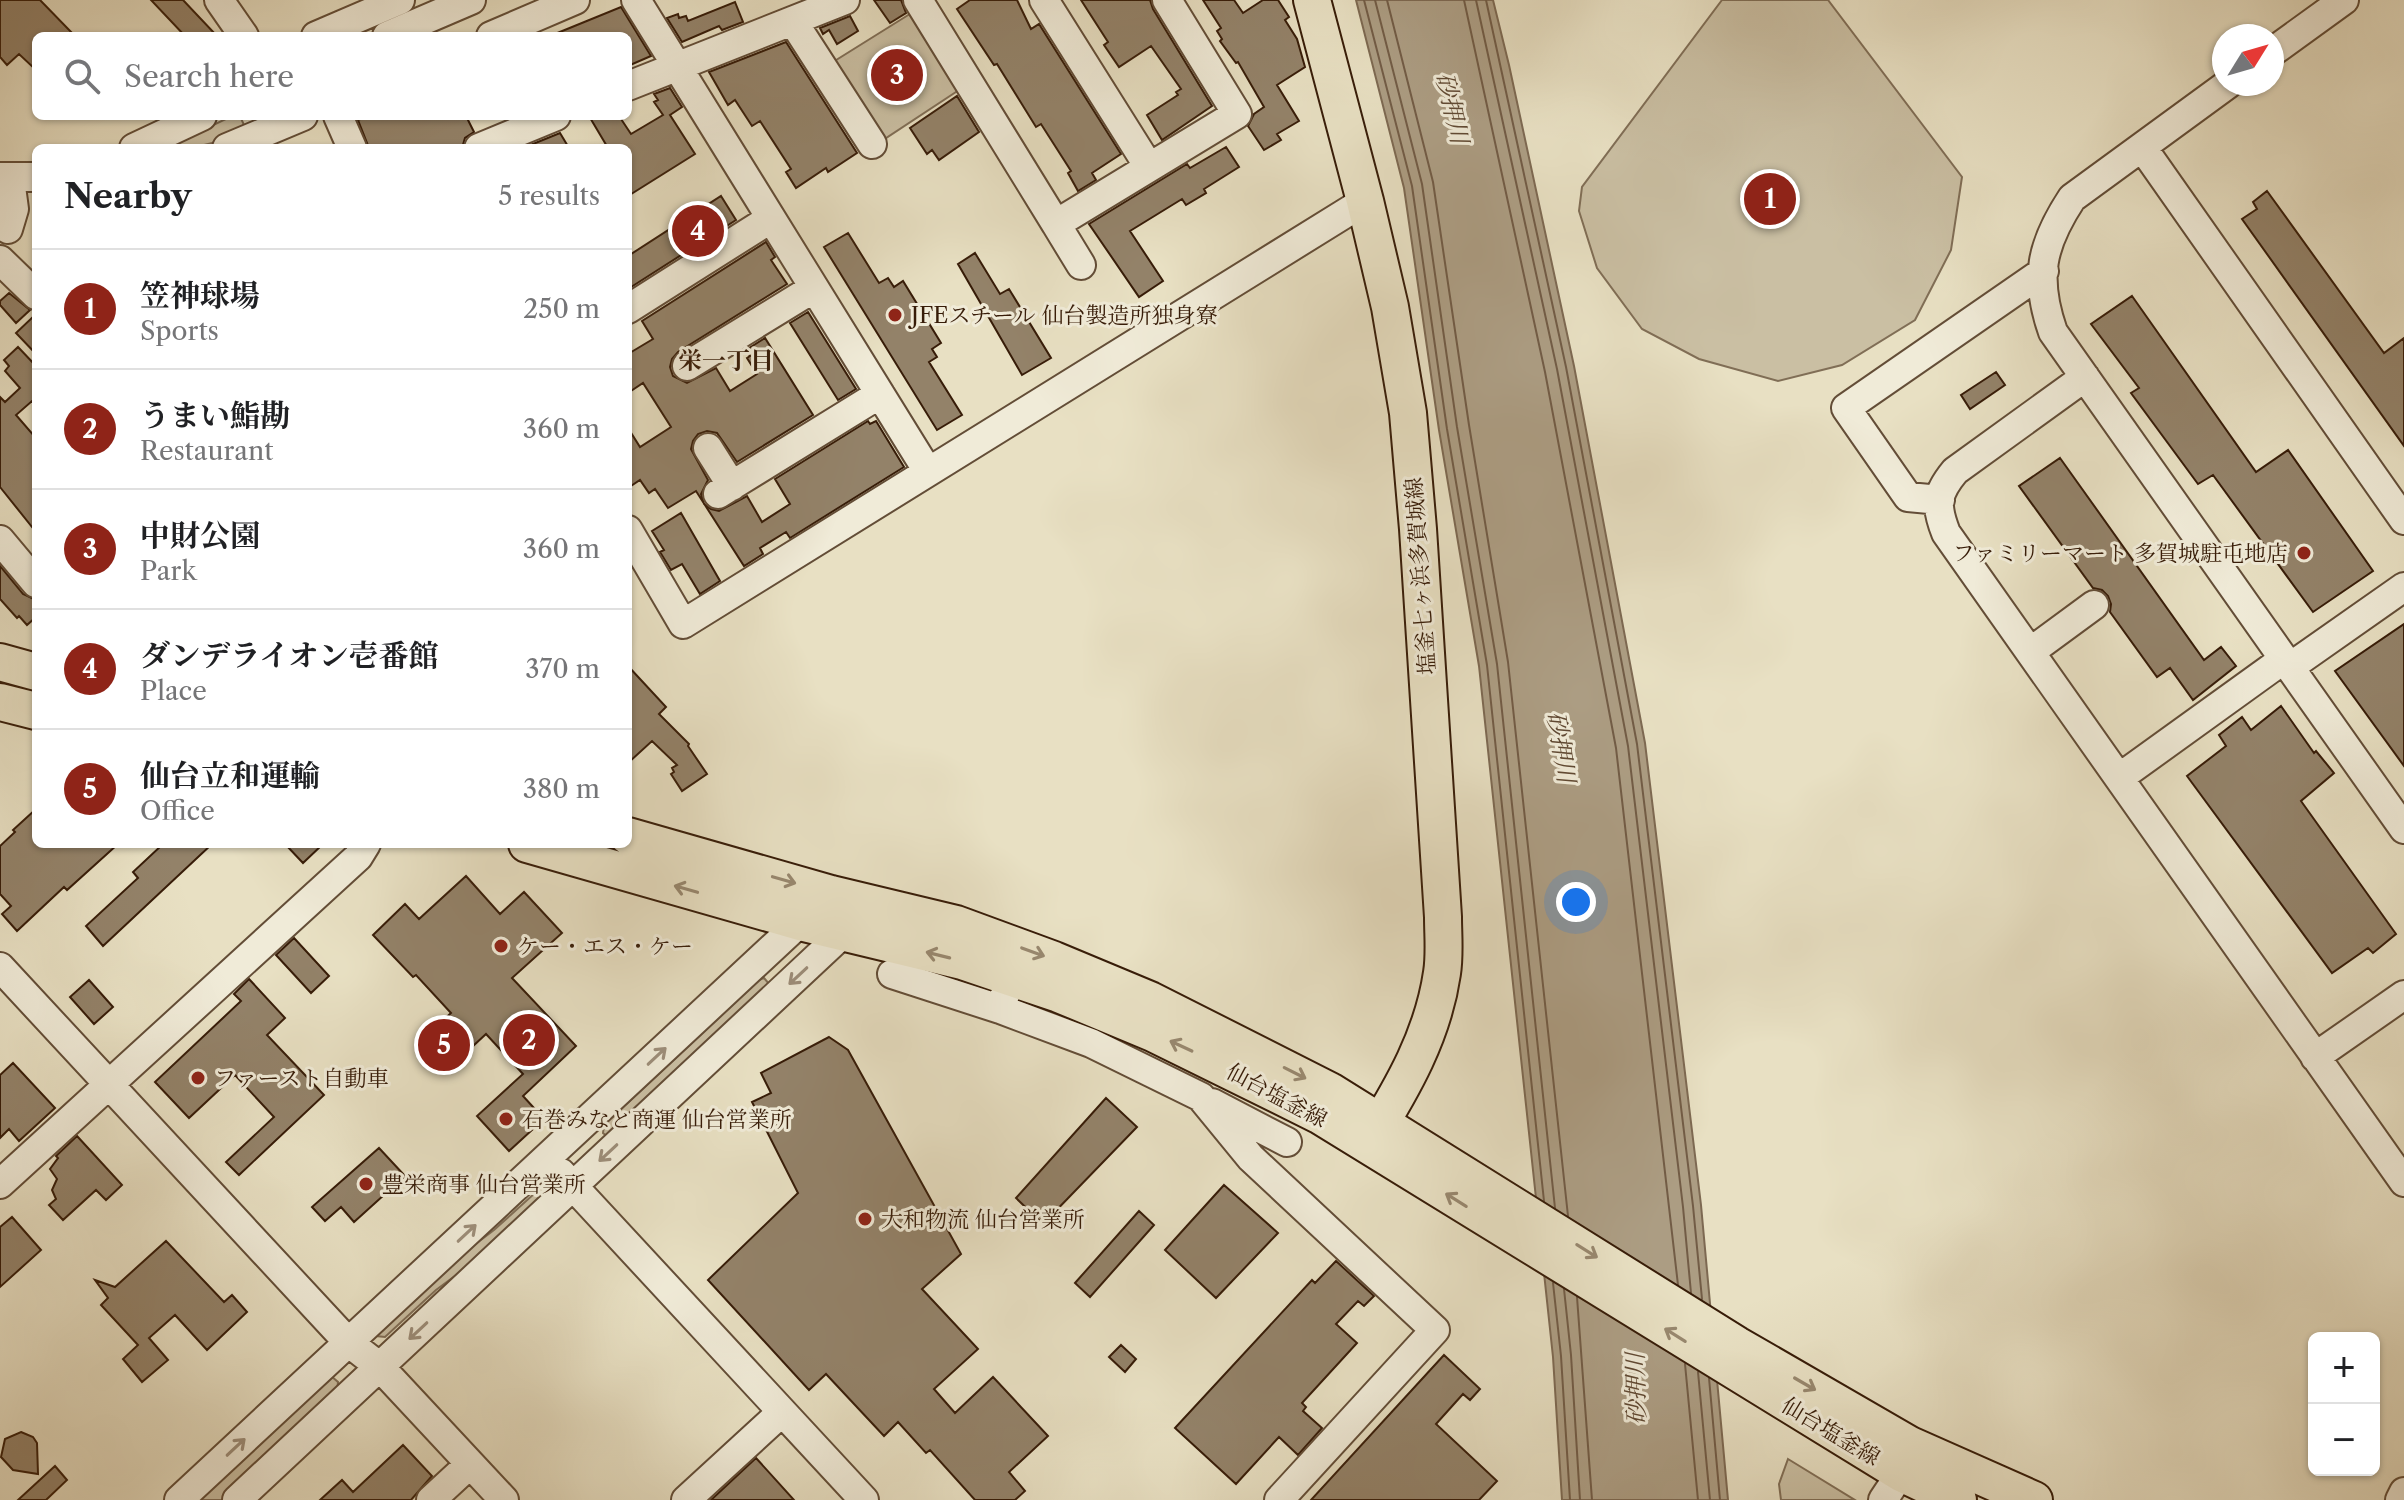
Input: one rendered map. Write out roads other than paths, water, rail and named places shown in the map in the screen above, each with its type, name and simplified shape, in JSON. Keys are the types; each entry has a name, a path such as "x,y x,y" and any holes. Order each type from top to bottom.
{"main road":[{"name":"塩釜七ヶ浜多賀城線","path":"1312,0 1390,307 1408,413 1443,917 1443,970 1436,1008 1423,1046 1374,1133"},
{"path":"0,662 32,671"},
{"path":"0,702 32,710"},
{"name":"仙台塩釜線","path":"632,837 831,894 956,924 1150,1000 1330,1091 1374,1133 1739,1361 1898,1473 1958,1500"},
{"name":"仙台塩釜線","path":"541,848 800,922 962,961 1006,993 1153,1033 1319,1115 1374,1133"},
{"name":"仙台塩釜線","path":"1898,1473 2034,1500"}],"street":[{"path":"219,0 241,32"},
{"path":"325,32 400,0"},
{"path":"396,32 471,0"},
{"path":"500,32 575,0"},
{"path":"636,0 927,470"},
{"path":"632,84 794,23 845,0"},
{"path":"918,0 1081,265"},
{"path":"1044,0 1149,167"},
{"path":"1056,224 1237,114 1167,0"},
{"path":"2284,42 2330,4"},
{"path":"794,23 872,144"},
{"path":"2212,96 2072,198 2056,222 2045,250 2043,302 2053,332 2404,829"},
{"path":"142,144 194,120"},
{"path":"340,120 350,144"},
{"path":"489,144 546,120"},
{"path":"239,144 291,126"},
{"path":"2142,147 2404,520"},
{"path":"4,233 14,209 15,177"},
{"path":"632,537 683,624 1365,201"},
{"path":"4,233 32,210"},
{"path":"632,306 770,219"},
{"path":"0,260 32,291"},
{"path":"1940,500 1908,497 1846,408 2044,271"},
{"path":"687,366 814,288"},
{"path":"2085,377 1955,471 1940,489 1939,514 1946,533 2404,1182"},
{"path":"708,448 725,490 880,394"},
{"path":"0,540 32,578"},
{"path":"2119,778 2404,587"},
{"path":"2030,652 2094,605"},
{"path":"0,1184 358,857 364,848"},
{"path":"179,1500 831,894"},
{"path":"237,1500 876,904"},
{"path":"0,967 348,1342 380,1367 504,1500"},
{"path":"892,974 1006,993 1091,1043 1287,1142"},
{"path":"2315,1057 2404,995"},
{"path":"1201,1097 1251,1158 1435,1330 1279,1500"},
{"path":"547,1158 864,1500"},
{"path":"686,1500 782,1412"},
{"path":"431,1500 470,1464"},
{"path":"2400,1500 2404,1492"}],"water":[{"name":"砂押川","path":"1356,0 1493,0 1574,366 1645,743 1701,1205 1728,1500 1562,1500 1553,1357 1479,666 1439,430 1404,188"}],"place":[{"name":"中財公園","path":"897,75"},
{"name":"笠神球場","path":"1770,199"},
{"name":"ダンデライオン壱番館","path":"698,231"},
{"name":"JFEスチール 仙台製造所独身寮","path":"895,315"},
{"name":"ファミリーマート 多賀城駐屯地店","path":"2304,553"},
{"name":"ケー・エス・ケー","path":"501,946"},
{"name":"うまい鮨勘","path":"529,1040"},
{"name":"仙台立和運輸","path":"444,1045"},
{"name":"ファースト自動車","path":"198,1078"},
{"name":"石巻みなと商運 仙台営業所","path":"506,1119"},
{"name":"豊栄商事 仙台営業所","path":"366,1184"},
{"name":"大和物流 仙台営業所","path":"865,1219"}],"district":[{"name":"栄一丁目","path":"726,361"}]}
